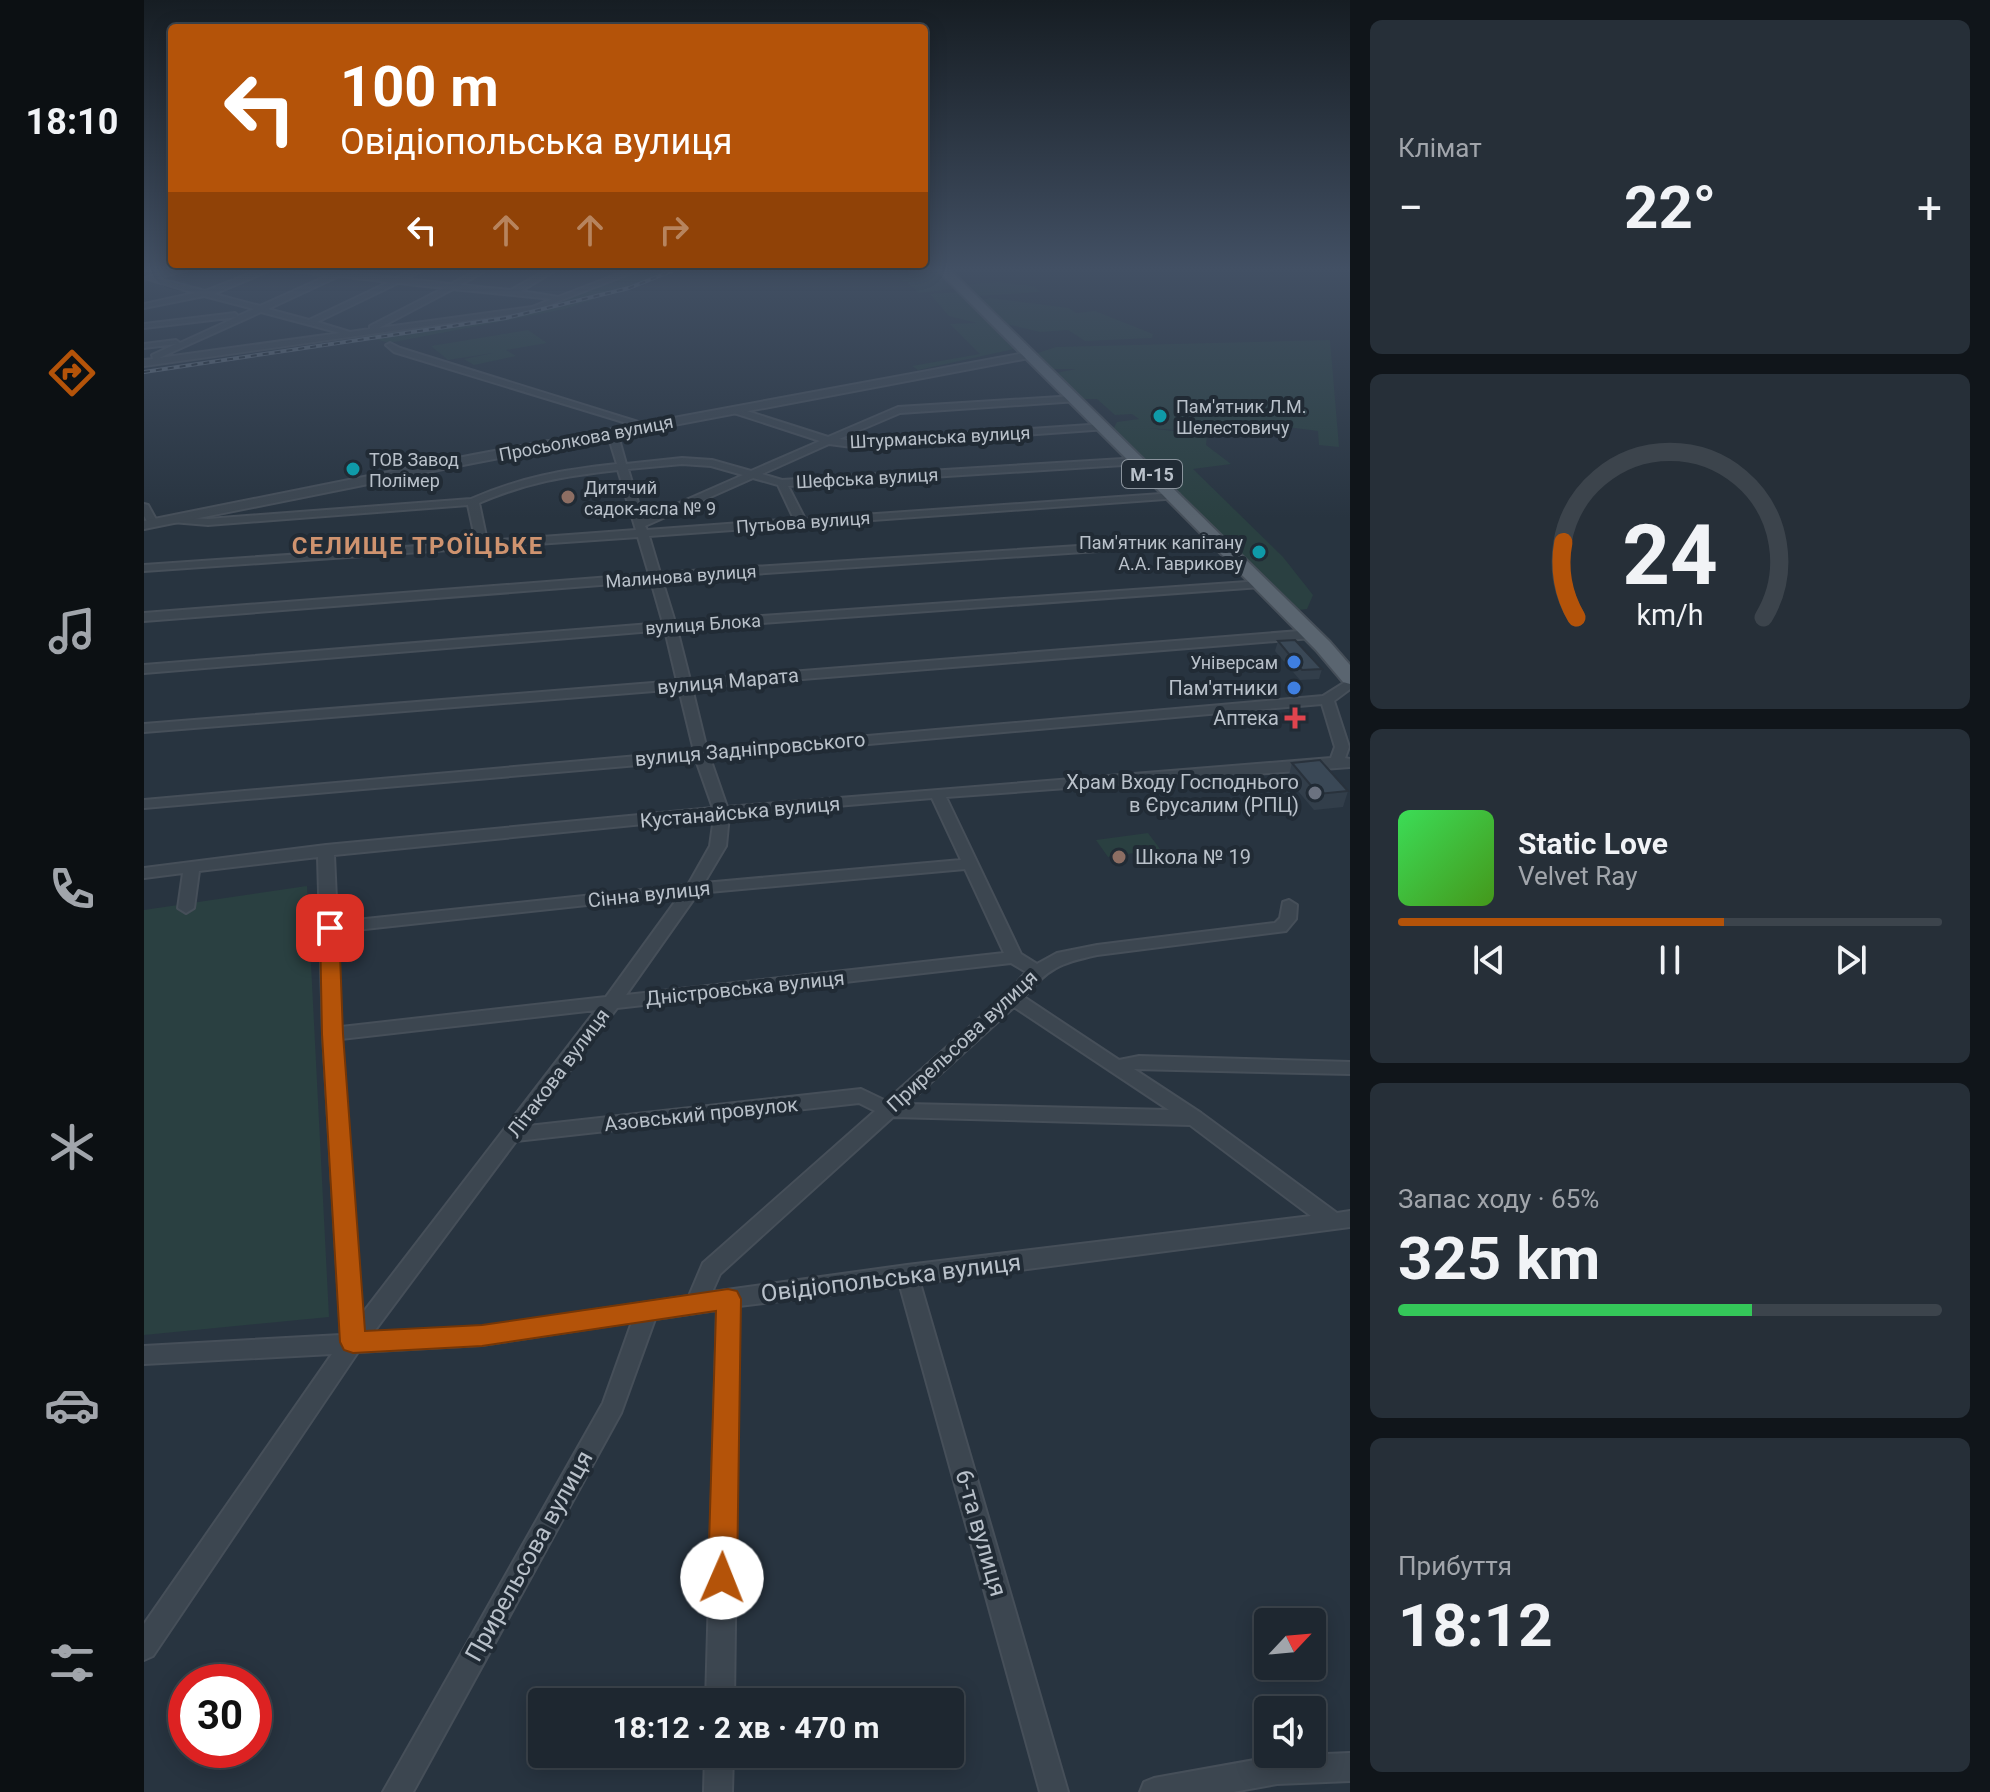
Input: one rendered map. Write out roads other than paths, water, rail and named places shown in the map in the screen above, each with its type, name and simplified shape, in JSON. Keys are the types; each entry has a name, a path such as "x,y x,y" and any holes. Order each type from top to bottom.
{"main road":[{"name":"М-15","path":"1026,351 1317,640 1350,667"},
{"name":"М-15","path":"1317,640 1350,681"}],"street":[{"path":"144,363 170,351"},
{"path":"144,363 239,351"},
{"path":"399,351 646,426"},
{"name":"Просьолкова вулиця","path":"149,524 612,432 1030,355"},
{"path":"639,529 898,410 1075,399"},
{"name":"Штурманська вулиця","path":"734,410 829,441 852,444 1104,427"},
{"path":"612,432 670,626 701,753 722,813"},
{"name":"Шефська вулиця","path":"172,519 208,522 473,502 535,478 621,465 697,462 782,483 1139,461"},
{"path":"782,483 801,522"},
{"name":"Путьова вулиця","path":"144,568 482,544 639,529 801,522 1175,496"},
{"path":"473,502 482,544"},
{"path":"144,507 149,524"},
{"name":"Малинова вулиця","path":"144,617 653,577 1218,540"},
{"name":"вулиця Блока","path":"144,669 670,626 1261,584"},
{"name":"вулиця Марата","path":"144,728 684,685 1317,640"},
{"path":"1327,700 1350,681"},
{"name":"вулиця Задніпровського","path":"144,804 1327,700"},
{"name":"Кустанайська вулиця","path":"144,873 326,850 937,793 1344,762 1327,700"},
{"path":"937,793 1014,957 1036,971"},
{"name":"Літакова вулиця","path":"146,1642 353,1342 611,1003 693,889 718,846 722,813"},
{"path":"326,850 332,1034 353,1342"},
{"name":"Сінна вулиця","path":"330,928 693,889 968,864"},
{"path":"186,908 192,867"},
{"name":"Прирельсова вулиця","path":"697,1304 711,1269 1013,998 1036,971 1063,957 1097,950 1280,927 1288,919 1289,905"},
{"name":"Дністровська вулиця","path":"332,1034 1014,957"},
{"path":"1013,998 1342,1220"},
{"path":"1115,1067 1139,1062 1350,1068"},
{"name":"Азовський провулок","path":"510,1135 861,1096 888,1110 1194,1118"},
{"name":"Овідіопольська вулиця","path":"144,1355 482,1336 907,1274 1158,1246 1342,1220"},
{"name":"6-та вулиця","path":"907,1274 1054,1792"},
{"path":"720,1688 728,1299"},
{"name":"Прирельсова вулиця","path":"397,1792 613,1406 646,1313"},
{"path":"1154,1792 1277,1770 1350,1767"},
{"path":"718,1792 719,1768"}],"railway":[{"path":"144,372 287,351"}],"place":[{"name":"Пам'ятник Л.М. Шелестовичу","path":"1160,416"},
{"name":"ТОВ Завод Полімер","path":"353,469"},
{"name":"Дитячий садок-ясла № 9","path":"568,497"},
{"name":"Пам'ятник капітану А.А. Гаврикову","path":"1259,552"},
{"name":"Універсам","path":"1294,662"},
{"name":"Пам'ятники","path":"1294,688"},
{"name":"Аптека","path":"1295,718"},
{"name":"Храм Входу Господнього в Єрусалим (РПЦ)","path":"1315,793"},
{"name":"Школа № 19","path":"1119,857"}],"district":[{"name":"СЕЛИЩЕ ТРОЇЦЬКЕ","path":"418,546"}]}
